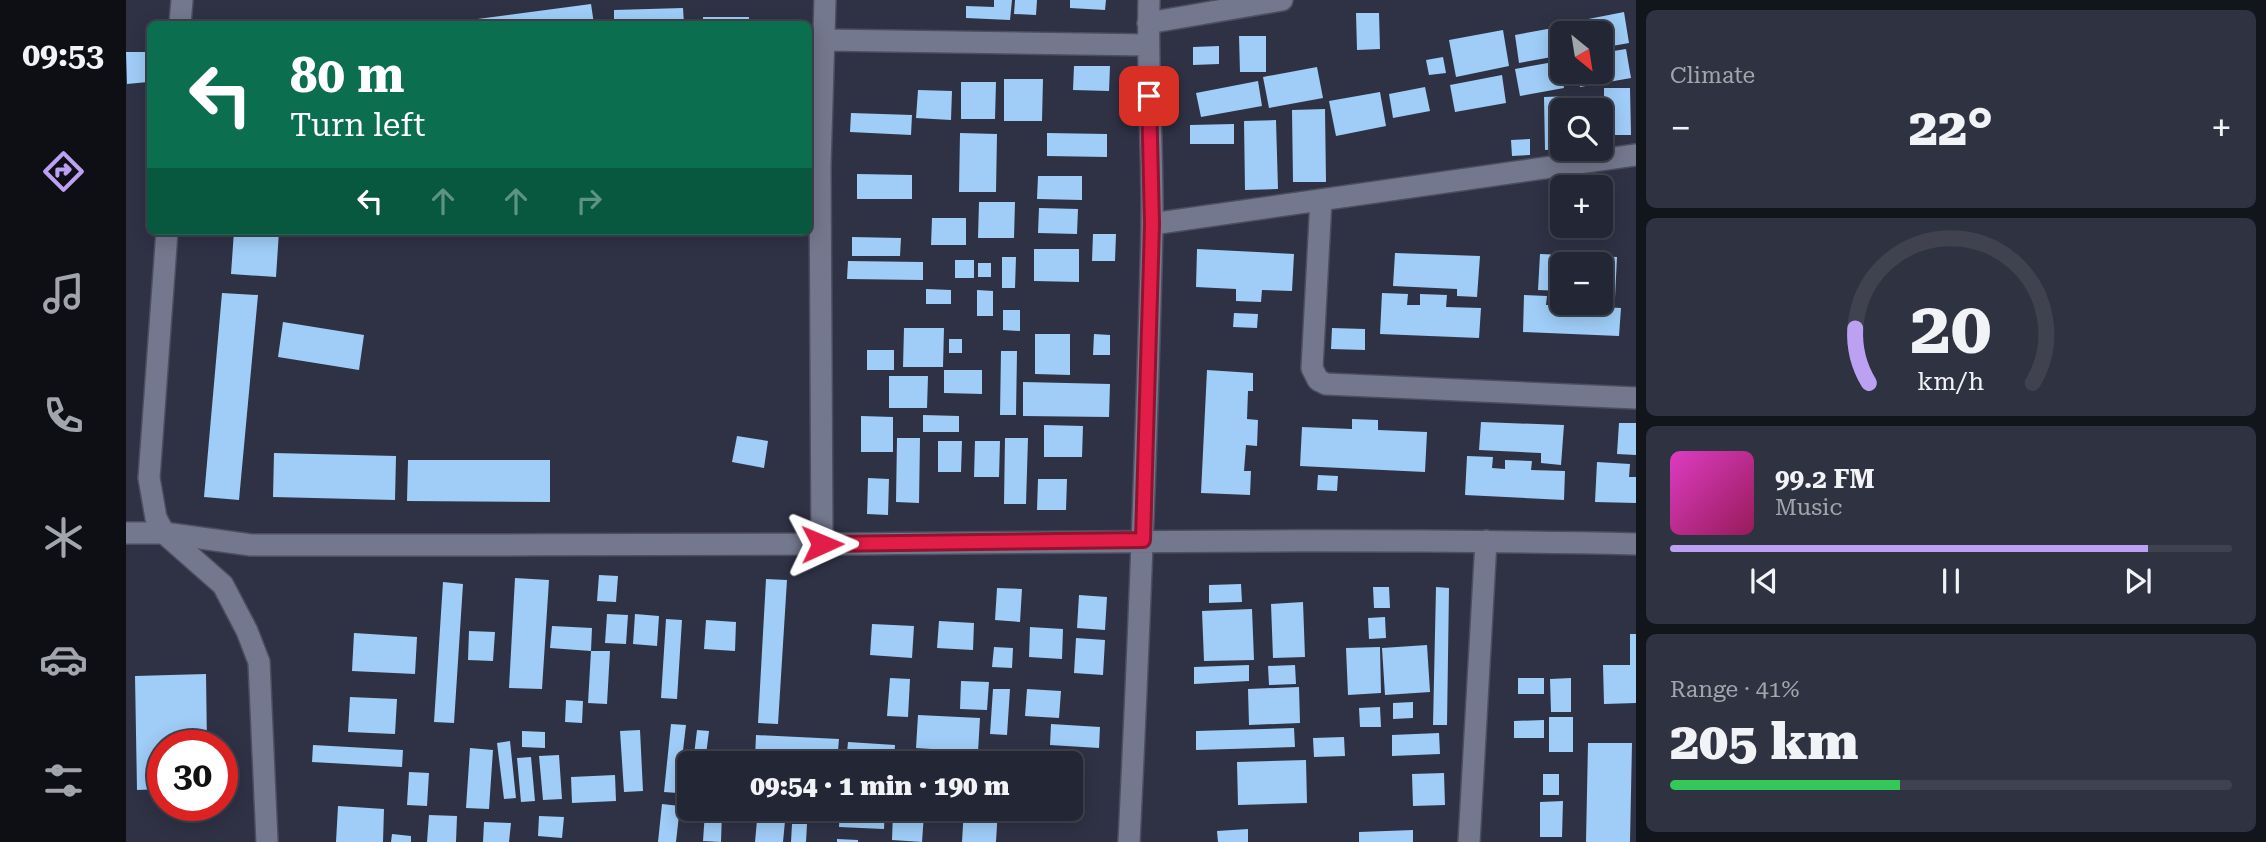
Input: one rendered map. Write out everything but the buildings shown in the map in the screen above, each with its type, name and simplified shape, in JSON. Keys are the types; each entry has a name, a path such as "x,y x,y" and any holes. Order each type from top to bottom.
{"street":[{"path":"180,21 182,0"},
{"path":"822,544 820,166 825,0"},
{"path":"1129,842 1143,540 1152,224 1147,45 1149,0"},
{"path":"1148,23 1282,0"},
{"path":"824,40 1147,45"},
{"path":"1152,224 1636,155"},
{"path":"1321,200 1312,368 1318,380 1326,384 1636,398"},
{"path":"167,235 149,478 156,518 164,533 223,585 247,631 259,662 267,842"},
{"path":"126,533 164,533 251,545 822,544 1143,540 1636,544"},
{"path":"1469,842 1486,541"}],"route":[{"path":"822,544 1143,540 1152,224 1149,96"}]}
